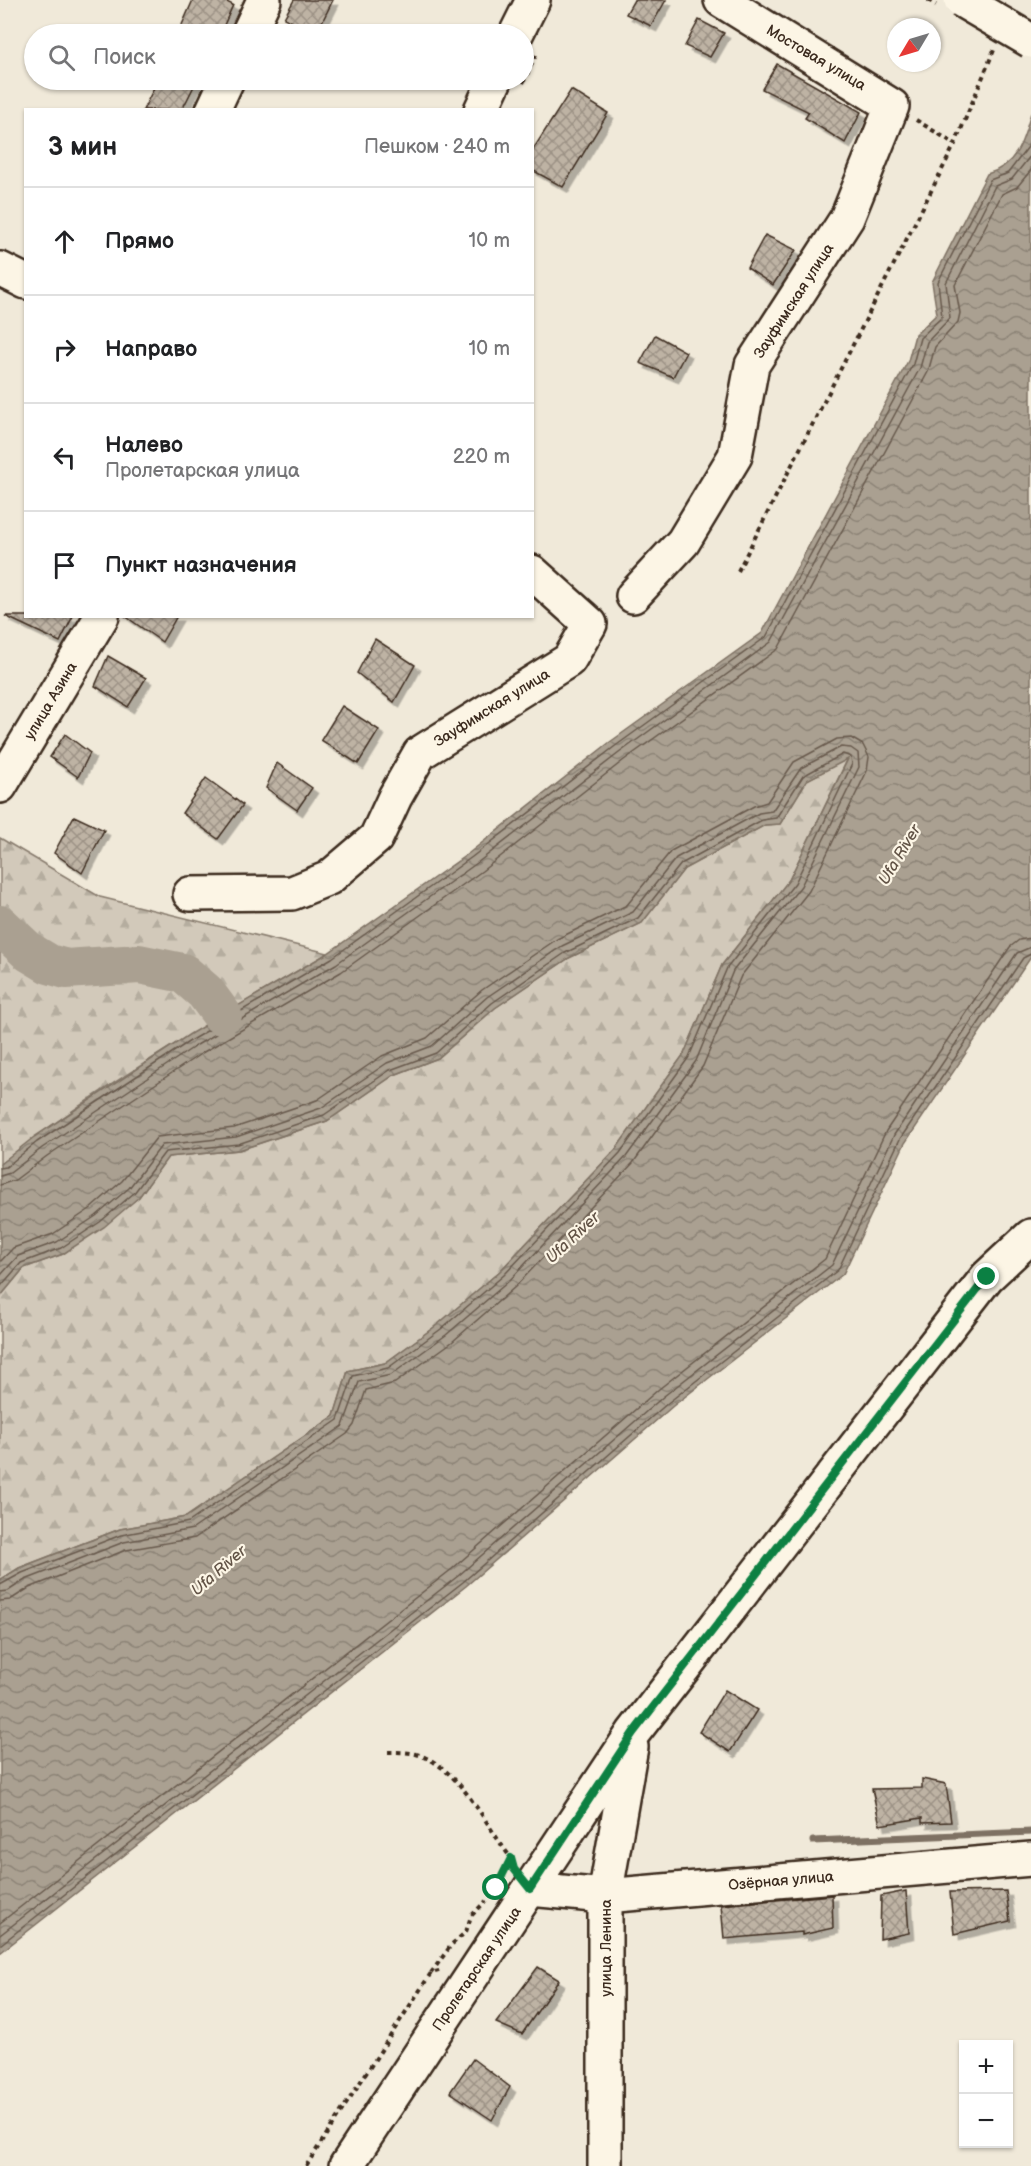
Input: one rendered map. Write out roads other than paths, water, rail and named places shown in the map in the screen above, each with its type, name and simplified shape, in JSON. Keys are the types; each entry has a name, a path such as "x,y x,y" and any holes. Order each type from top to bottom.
{"street":[{"path":"253,24 264,0"},
{"path":"521,24 532,0"},
{"name":"Мостовая улица","path":"722,0 886,101"},
{"path":"961,0 1031,41"},
{"path":"214,108 222,90"},
{"path":"483,108 491,90"},
{"name":"Зауфимская улица","path":"633,596 683,542 735,456 752,365 847,218 886,101"},
{"path":"0,268 24,281"},
{"name":"Зауфимская улица","path":"190,894 292,894 328,878 376,838 395,797 420,753 569,660 590,624 534,574"},
{"name":"улица Азина","path":"0,786 101,618"},
{"name":"Пролетарская улица","path":"346,2166 633,1733 987,1277 1031,1236"},
{"name":"улица Ленина","path":"605,2166 605,1896 633,1733"},
{"name":"Озёрная улица","path":"530,1889 605,1896 1031,1859"}],"water":[{"name":"Ufa River","path":"1031,113 1031,957 905,1143 843,1274 673,1406 466,1586 0,1953 0,1580 19,1568 120,1529 186,1517 334,1416 348,1371 385,1363 437,1325 500,1271 616,1149 684,1054 722,965 789,880 848,759 807,780 780,824 765,825 684,869 642,923 569,958 495,1008 438,1058 394,1075 327,1121 239,1150 168,1157 139,1197 104,1227 63,1254 24,1268 0,1297 0,1164 34,1137 190,1034 328,953 469,853 610,742 762,633 908,361 915,335 937,314 932,282 987,174 1005,165 1012,158 1025,134"}],"waterway":[{"path":"0,925 29,952 49,964 66,969 139,964 183,973 205,992 222,1015"},
{"path":"813,1841 1031,1832"}]}
